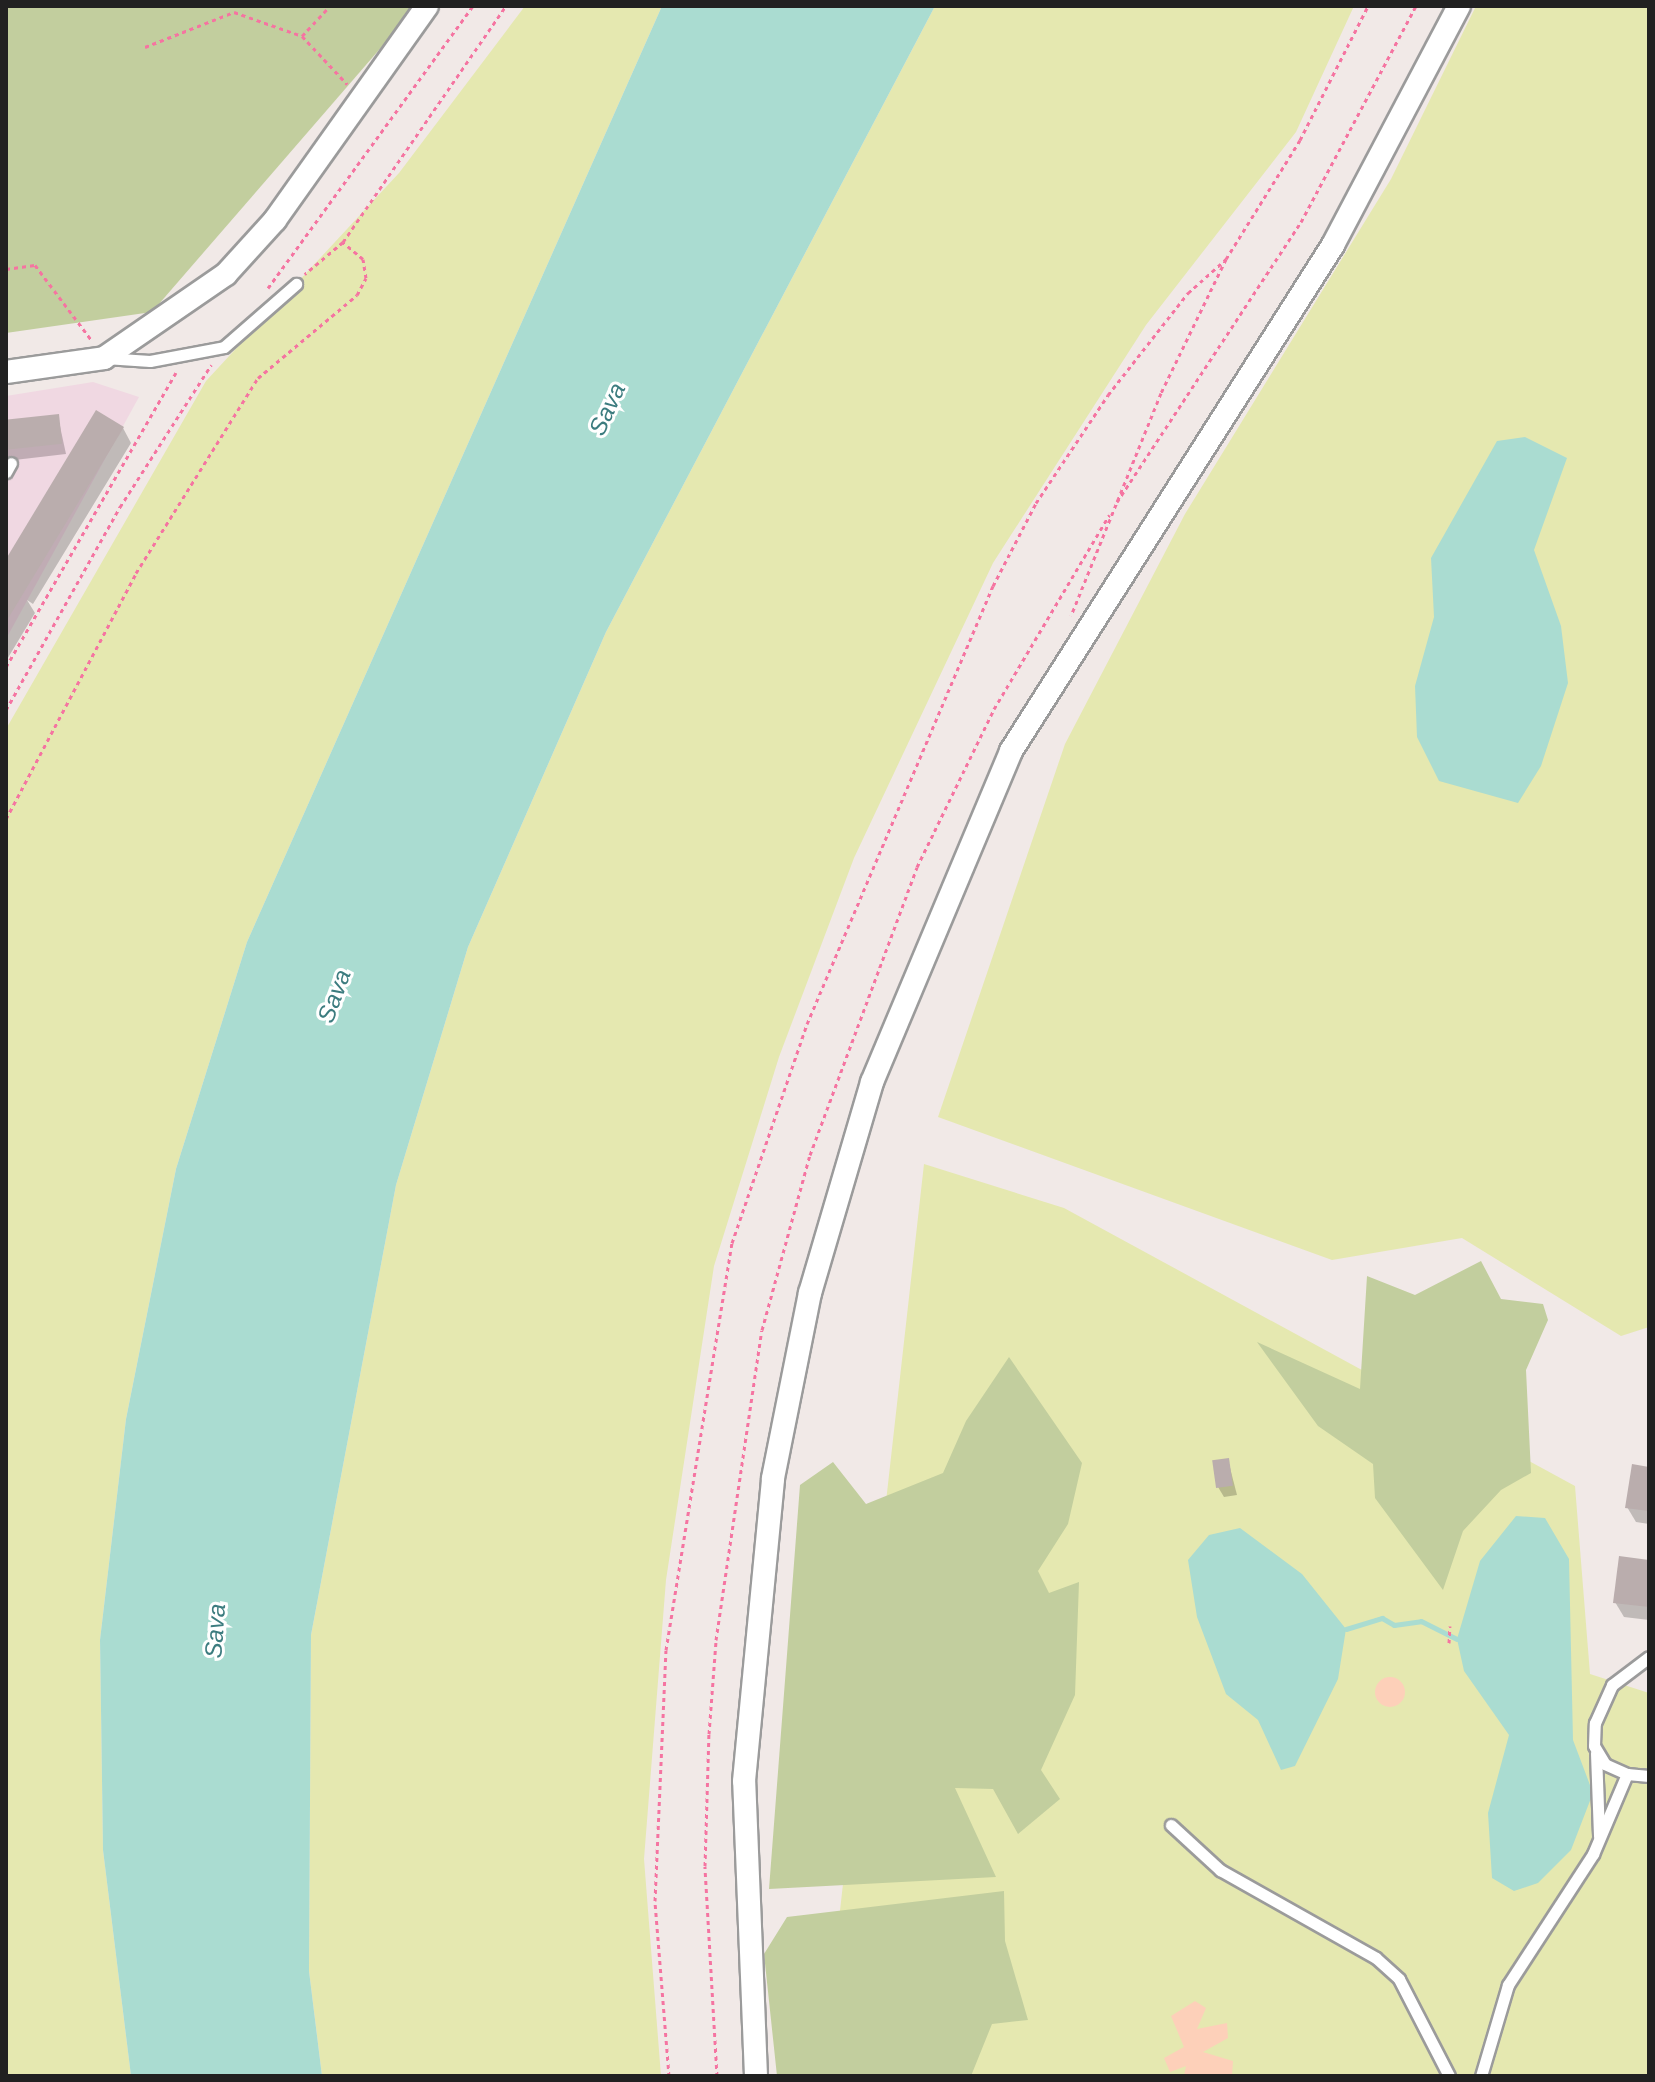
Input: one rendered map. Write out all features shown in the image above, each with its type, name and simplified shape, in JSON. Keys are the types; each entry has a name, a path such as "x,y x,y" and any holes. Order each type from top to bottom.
{"street":[{"path":"6,372 104,358 226,274 366,98 427,6"},
{"path":"756,2076 744,1781 773,1478 810,1293 872,1082 1011,751 1333,245 1459,6"}],"lane":[{"path":"104,358 186,355 224,347 296,284"},
{"path":"1598,1844 1594,1746 1601,1700 1649,1657"},
{"path":"1594,1746 1605,1764 1627,1774 1649,1776"},
{"path":"1481,2076 1508,1985 1598,1844 1627,1774"},
{"path":"1171,1825 1220,1870 1376,1958 1399,1979 1449,2076"}],"path":[{"path":"302,36 330,6"},
{"path":"265,293 473,6"},
{"path":"296,284 343,242 506,6"},
{"path":"1226,259 1300,140 1368,6"},
{"path":"717,2076 705,1866 709,1734 716,1640 762,1330 810,1155 917,867 994,709 1113,508 1301,222 1416,6"},
{"path":"145,47 234,12 302,36 328,71 366,98"},
{"path":"6,819 136,573 258,378 357,295 366,278 363,259 343,242"},
{"path":"6,269 35,265 104,358"},
{"path":"6,710 120,507 224,347"},
{"path":"6,667 186,355"},
{"path":"1068,626 1113,508"},
{"path":"1449,1643 1450,1626"}],"shaded area":[{"path":"6,6 417,6 152,312 6,333"},
{"path":"525,6 662,6 247,942 176,1169 126,1419 100,1640 103,1850 131,2076 6,2076 6,729 206,381 399,173"},
{"path":"935,6 1354,6 1296,132 1146,325 993,563 854,858 779,1057 714,1266 666,1580 644,1859 661,2076 322,2076 309,1971 311,1635 396,1185 468,947 606,632"},
{"path":"1476,6 1649,6 1649,1327 1621,1336 1462,1238 1332,1260 938,1117 1065,744 1185,514 1391,179"},
{"path":"93,382 139,397 6,639 6,396"},
{"path":"924,1164 1064,1208 1575,1486 1590,1674 1649,1693 1649,2076 835,2076 835,1955"},
{"path":"1481,1261 1501,1299 1543,1304 1548,1320 1526,1370 1531,1473 1501,1490 1463,1531 1443,1590 1375,1498 1373,1464 1318,1426 1257,1342 1360,1389 1367,1276 1415,1295"},
{"path":"1009,1357 1082,1463 1068,1524 1038,1571 1049,1593 1079,1582 1075,1695 1041,1770 1060,1799 1018,1834 993,1789 955,1788 996,1877 769,1889 800,1485 833,1462 866,1504 943,1473 966,1421"},
{"path":"1004,1891 1005,1941 1028,2020 992,2024 971,2076 777,2076 764,1954 787,1917"}],"sand":[{"path":"1390,1677 1401,1681 1405,1692 1401,1703 1390,1707 1379,1703 1375,1692 1379,1681"},
{"path":"1195,2001 1206,2008 1197,2029 1227,2023 1228,2038 1203,2052 1233,2061 1232,2076 1184,2076 1186,2066 1170,2072 1164,2058 1184,2047 1171,2016"}],"water":[{"name":"Sava","path":"662,6 935,6 606,632 468,947 396,1185 311,1635 309,1971 322,2076 131,2076 103,1850 100,1640 126,1419 176,1169 247,942"},
{"path":"1525,437 1567,458 1534,550 1561,626 1568,683 1541,766 1518,803 1439,781 1417,737 1415,686 1434,617 1431,558 1497,441"},
{"path":"1516,1516 1545,1518 1569,1559 1573,1740 1593,1793 1571,1850 1538,1883 1514,1891 1492,1878 1488,1813 1509,1735 1464,1671 1457,1639 1480,1561"},
{"path":"1240,1528 1302,1574 1346,1629 1338,1679 1295,1766 1281,1770 1258,1720 1226,1694 1197,1617 1188,1560 1209,1535"}],"building":[{"path":"96,410 124,427 6,622 6,559"},
{"path":"59,414 62,444 8,449 6,420"},
{"path":"1229,1458 1233,1486 1216,1488 1212,1460"},
{"path":"1632,1464 1649,1467 1649,1511 1625,1508"},
{"path":"1619,1556 1649,1560 1649,1607 1613,1603"}],"waterway":[{"path":"1346,1629 1382,1618 1394,1625 1421,1621 1457,1639"}]}
